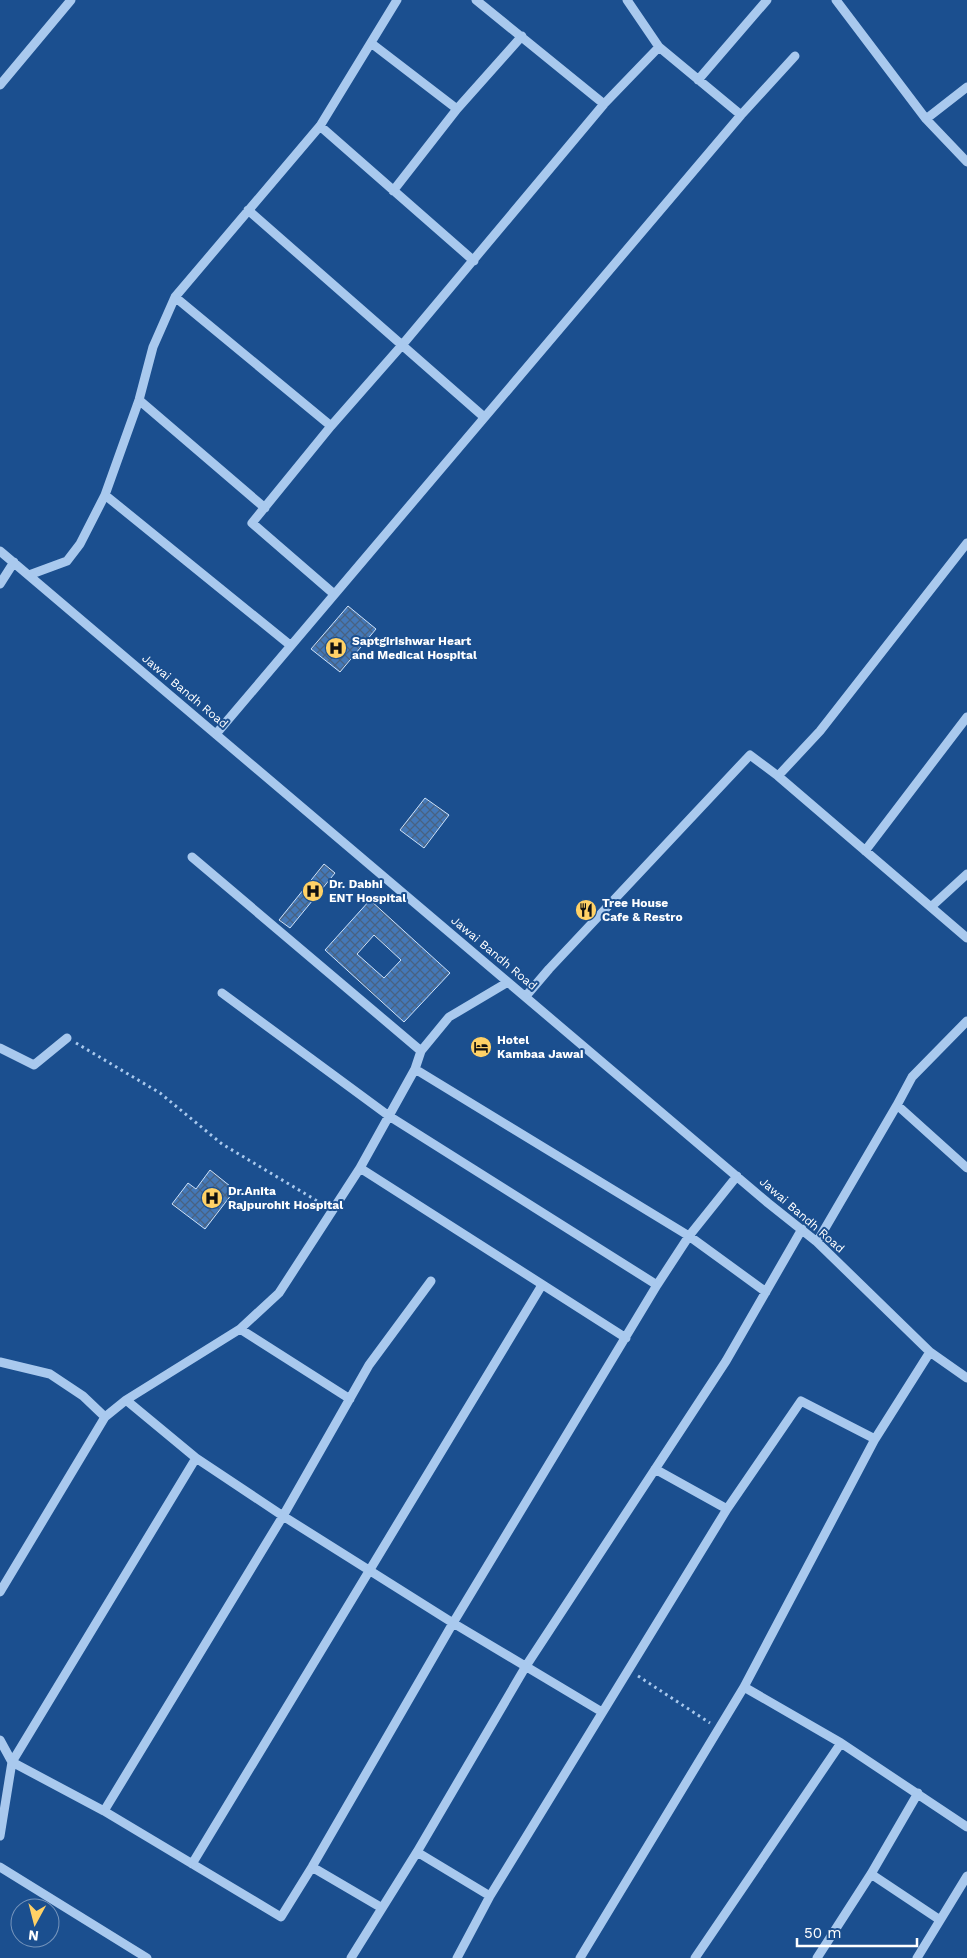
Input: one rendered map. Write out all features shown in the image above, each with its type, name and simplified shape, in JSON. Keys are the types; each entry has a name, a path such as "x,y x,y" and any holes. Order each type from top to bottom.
{"street":[{"path":"0,85 71,0"},
{"path":"29,575 66,562 80,544 105,495 139,400 153,347 175,297 320,126 397,0"},
{"path":"476,0 604,104"},
{"path":"627,0 659,47 740,115"},
{"path":"698,80 767,0"},
{"path":"842,2 926,119 967,162"},
{"path":"393,191 457,109 522,36"},
{"path":"371,43 457,109"},
{"path":"334,594 252,523 331,426 474,261 604,104 659,47"},
{"path":"216,734 740,115 795,56"},
{"path":"926,119 967,87"},
{"path":"320,126 474,261"},
{"path":"248,210 484,417"},
{"path":"175,297 331,426"},
{"path":"139,400 265,508"},
{"path":"105,495 290,645"},
{"path":"778,776 820,730 967,543"},
{"name":"Jawai Bandh Road","path":"0,551 802,1229 930,1352 967,1378"},
{"path":"0,584 14,562"},
{"path":"865,851 967,717"},
{"path":"526,996 549,969 750,755 778,776 932,906 967,938"},
{"path":"192,857 421,1051"},
{"path":"932,906 967,874"},
{"path":"0,1592 106,1417 126,1400 240,1329 279,1293 360,1168 415,1069 421,1051 449,1017 508,982"},
{"path":"222,993 389,1116 658,1285"},
{"path":"817,1242 912,1077 967,1021"},
{"path":"0,1048 34,1065 67,1038"},
{"path":"415,1069 689,1236 766,1292"},
{"path":"897,1106 967,1168"},
{"path":"360,1168 626,1338"},
{"path":"0,1740 12,1762 104,1810 281,1917 312,1867 453,1623 658,1285 689,1236 737,1176"},
{"path":"351,1958 417,1852 526,1666 726,1361 802,1229"},
{"path":"104,1810 283,1516 369,1366 431,1281"},
{"path":"192,1864 542,1284"},
{"path":"240,1329 350,1399"},
{"path":"580,1958 744,1687 875,1439 930,1352"},
{"path":"0,1362 50,1374 83,1396 106,1417"},
{"path":"126,1400 196,1458 283,1516 453,1623 602,1712"},
{"path":"457,1958 490,1896 727,1509 801,1401 875,1439"},
{"path":"0,1836 12,1762 196,1458"},
{"path":"655,1469 727,1509"},
{"path":"744,1687 841,1743 967,1827"},
{"path":"695,1958 841,1743"},
{"path":"818,1958 871,1874 918,1793"},
{"path":"417,1852 490,1896"},
{"path":"312,1867 382,1908"},
{"path":"0,1868 147,1958"},
{"path":"871,1874 940,1920"},
{"path":"917,1958 967,1876"}],"path":[{"path":"67,1038 160,1093 222,1144 333,1210"},
{"path":"628,1670 719,1729"}],"building":[{"path":"348,606 376,629 340,672 311,649"},
{"path":"425,798 449,815 424,848 400,830"},
{"path":"324,864 335,873 290,928 279,920"},
{"path":"370,900 450,973 404,1022 325,950","holes":["374,935 401,960 384,978 357,954"]},
{"path":"210,1170 235,1190 205,1229 172,1204 188,1183 196,1189"}],"place":[{"name":"Saptgirishwar Heart and Medical Hospital","path":"336,648"},
{"name":"Dr. Dabhi ENT Hospital","path":"313,891"},
{"name":"Tree House Cafe & Restro","path":"586,910"},
{"name":"Hotel Kambaa Jawai","path":"481,1047"},
{"name":"Dr.Anita Rajpurohit Hospital","path":"212,1198"}]}
